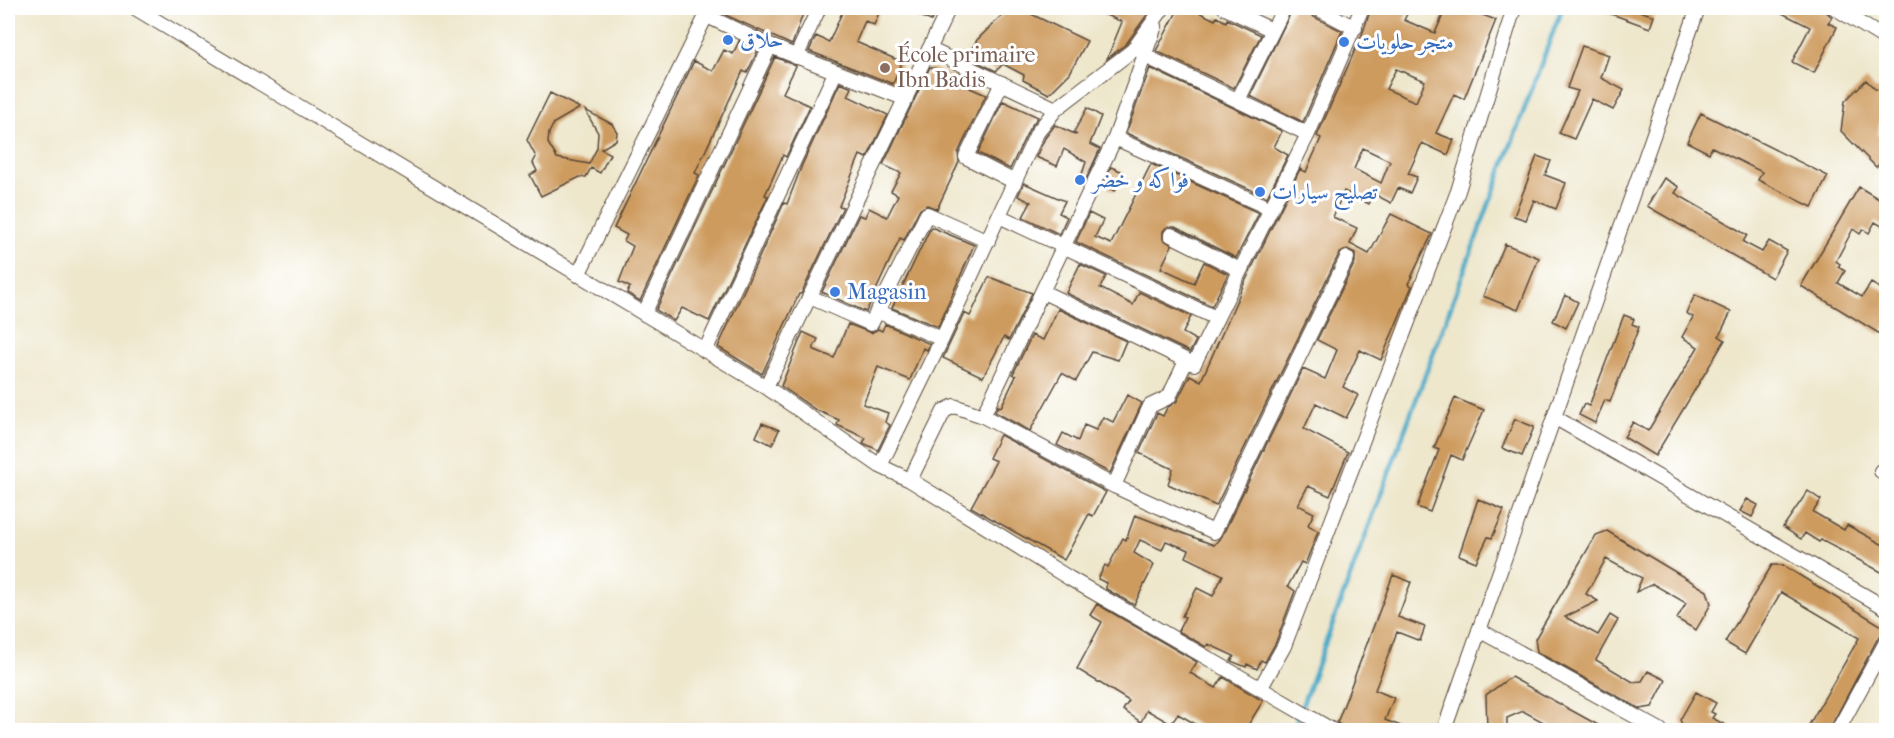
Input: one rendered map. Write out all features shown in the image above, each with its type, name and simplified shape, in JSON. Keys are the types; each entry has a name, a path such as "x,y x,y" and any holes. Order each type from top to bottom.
{"street":[{"path":"135,8 766,387 880,466 910,480 1327,728"},
{"path":"796,57 819,8"},
{"path":"766,387 949,8"},
{"path":"1225,8 1272,30"},
{"path":"1238,100 1284,8"},
{"path":"1317,8 1356,28"},
{"path":"1043,292 1194,364 1308,134 1356,28 1362,8"},
{"path":"1260,689 1284,646 1458,191 1514,8"},
{"path":"1444,730 1698,8"},
{"path":"1835,8 1887,39"},
{"path":"983,416 1115,138 1161,10"},
{"path":"880,466 942,339 1037,133 1056,109 1133,50 1161,10"},
{"path":"578,275 708,11 770,46 906,99"},
{"path":"644,314 770,46"},
{"path":"929,49 1056,109"},
{"path":"1145,56 1308,134"},
{"path":"705,351 835,73"},
{"path":"1002,83 966,157 1015,182"},
{"path":"1115,138 1271,209"},
{"path":"810,297 871,324 927,213 988,241"},
{"path":"999,216 1216,318"},
{"path":"1171,235 1240,270"},
{"path":"910,480 944,411 954,406 983,416 1114,486 1214,532 1347,258"},
{"path":"877,311 942,339"},
{"path":"1114,486 1150,406 1169,397 1186,361"},
{"path":"1554,417 1887,608"},
{"path":"1479,630 1660,730"},
{"path":"1838,730 1887,642"}],"building":[{"path":"721,8 805,8 792,45 719,12"},
{"path":"844,8 881,8 874,25 865,21 856,42 902,62 893,84 809,51 816,36 829,42"},
{"path":"903,8 938,8 931,21"},
{"path":"1009,8 1029,13 1087,41 1070,73 1049,94 1023,80 1024,75 1003,64 996,71 967,57 977,40"},
{"path":"1090,8 1152,8 1126,44 1107,59 1122,22"},
{"path":"1179,8 1190,8 1215,20 1217,17 1226,22 1227,19 1261,35 1234,88 1156,51"},
{"path":"1293,8 1308,8 1312,16 1342,31 1303,122 1250,96"},
{"path":"1371,8 1410,8 1404,20 1435,33 1446,8 1479,8 1477,13 1496,20 1464,99 1454,94 1436,133 1454,140 1448,155 1422,143 1408,174 1417,177 1410,193 1398,188 1391,203 1374,194 1369,204 1344,191 1333,217 1357,228 1350,244 1369,254 1391,214 1432,234 1408,284 1412,286 1381,360 1360,350 1343,387 1358,395 1346,418 1316,403 1304,429 1348,452 1330,496 1308,486 1298,505 1314,513 1308,525 1318,531 1305,564 1301,562 1288,586 1295,591 1276,642 1265,662 1261,660 1257,669 1247,664 1246,667 1231,661 1234,656 1208,644 1206,647 1178,631 1185,617 1182,616 1197,588 1213,596 1223,575 1186,557 1189,550 1166,541 1162,550 1140,540 1134,553 1154,565 1134,605 1106,589 1106,583 1098,579 1105,565 1108,567 1123,538 1126,540 1135,515 1214,545 1222,536 1303,369 1325,379 1337,350 1317,340 1355,262 1355,253 1347,249 1339,254 1216,506 1168,484 1173,469 1139,453 1157,413 1163,416 1167,408 1177,401 1190,375 1201,381 1244,284 1300,169 1306,172 1321,138 1317,136 1363,32","holes":["1396,69 1425,81 1416,102 1386,89","1363,148 1390,161 1381,183 1354,169"]},
{"path":"1595,8 1631,8 1654,16 1650,28"},
{"path":"1772,8 1822,8 1832,17 1828,23 1837,27 1814,73 1792,62 1810,27"},
{"path":"739,41 758,50 747,73 743,71 695,173 699,175 640,301 627,293 630,287 619,282 633,246 624,241 627,235 614,228 694,61 713,71 724,50 733,54"},
{"path":"1582,46 1609,55 1601,78 1624,90 1613,110 1592,99 1574,139 1559,133 1578,91 1567,88"},
{"path":"775,57 796,66 783,93 810,106 786,157 783,155 765,195 768,196 709,321 682,308 674,321 656,310"},
{"path":"930,67 972,83 970,88 986,95 958,153 959,162 937,209 927,205 919,210 904,240 900,238 866,312 822,292 859,215 865,217 869,208 887,217 898,195 891,191 901,173 883,165"},
{"path":"1150,68 1282,131 1274,147 1288,155 1267,197 1126,133"},
{"path":"1866,80 1875,89 1885,90 1883,99 1887,102 1887,110 1881,116 1878,136 1886,137 1887,157 1876,167 1841,131 1845,101"},
{"path":"840,83 852,88 848,96 888,115 867,158 860,155 839,206 843,207 762,374 718,347 784,203 787,204 802,165"},
{"path":"550,93 580,108 554,123 549,133 548,143 557,158 589,164 597,148 598,133 585,110 612,124 617,132 616,140 601,149 610,154 600,173 591,168 586,177 580,177 541,196 530,175 537,171 533,163 536,157 527,140"},
{"path":"1003,101 1038,117 1029,129 1010,169 978,153"},
{"path":"1087,108 1101,116 1090,144 1100,149 1086,179 1081,177 1086,162 1064,149 1057,166 1036,157 1045,138 1055,125 1077,135 1074,132"},
{"path":"1701,113 1828,176 1812,207 1758,180 1762,172 1712,147 1709,153 1687,142"},
{"path":"1537,156 1551,161 1545,175 1566,183 1556,209 1534,200 1526,220 1514,216"},
{"path":"1151,164 1259,213 1236,258 1175,227 1167,227 1163,231 1163,239 1172,245 1161,268 1194,283 1204,262 1228,274 1212,306 1076,242 1089,213 1103,220 1095,237 1111,244"},
{"path":"1111,167 1123,172 1115,191 1102,185"},
{"path":"1664,178 1679,187 1675,193 1747,235 1743,242 1762,252 1769,241 1787,251 1772,278 1647,206"},
{"path":"1024,183 1065,201 1059,213 1067,217 1059,234 1023,217 1031,202 1018,196"},
{"path":"1859,187 1887,204 1887,229 1875,222 1869,233 1863,229 1860,234 1853,229 1836,261 1840,264 1838,267 1845,271 1838,283 1862,297 1871,283 1887,292 1887,323 1880,334 1801,286"},
{"path":"931,227 974,245 938,327 892,308"},
{"path":"1505,244 1539,258 1518,310 1483,296"},
{"path":"1080,264 1106,276 1100,288 1133,305 1139,292 1191,316 1183,333 1196,340 1190,352 1066,293"},
{"path":"989,277 1032,293 1009,340 1004,337 983,377 943,358 964,313 970,316"},
{"path":"1565,295 1578,302 1566,328 1553,321"},
{"path":"1695,295 1731,312 1719,336 1725,340 1655,456 1624,437 1633,422 1648,431 1698,347 1682,337 1693,317 1686,313"},
{"path":"1058,309 1126,341 1118,360 1092,352 1076,381 1062,373 1030,431 995,412 998,406 1001,407 1016,376 1013,374 1032,335 1043,340"},
{"path":"1624,315 1634,319 1632,324 1639,327 1610,402 1605,400 1595,423 1579,415 1584,404 1589,406"},
{"path":"848,324 871,333 878,329 882,331 885,324 930,344 927,350 923,348 910,380 878,367 863,404 888,413 885,422 890,425 878,450 863,443 866,438 837,425 839,420 816,410 781,386 803,332 818,339 813,349 834,358"},
{"path":"1127,395 1142,403 1110,473 1057,445 1063,433 1078,441 1084,425 1096,430 1103,417 1113,422"},
{"path":"1455,398 1484,410 1462,460 1451,455 1430,512 1417,507 1439,450 1434,448"},
{"path":"1515,419 1534,427 1522,456 1502,448"},
{"path":"762,423 779,430 772,445 756,437"},
{"path":"1000,435 1106,492 1093,516 1089,514 1064,560 971,507 996,461 989,458"},
{"path":"1808,491 1821,500 1813,512 1844,530 1847,525 1887,547 1887,575 1821,540 1819,542 1805,533 1801,539 1783,527"},
{"path":"1478,499 1504,510 1492,538 1488,537 1476,562 1459,555"},
{"path":"1747,499 1758,505 1752,517 1740,511"},
{"path":"1607,531 1707,591 1711,604 1696,630 1677,619 1686,603 1653,584 1636,592 1642,578 1606,559 1586,594 1598,601 1565,617 1598,635 1610,615 1618,620 1596,660 1633,682 1642,681 1648,671 1666,680 1652,707 1640,709 1537,652 1535,639 1596,535"},
{"path":"1772,565 1783,565 1882,626 1884,633 1878,638 1829,730 1806,730 1859,638 1781,592 1745,654 1725,642"},
{"path":"1393,575 1411,582 1398,617 1425,627 1420,641 1397,632 1375,690 1394,698 1385,720 1411,730 1348,730 1337,723"},
{"path":"1097,604 1197,662 1190,673 1216,688 1223,677 1263,701 1245,730 1206,730 1178,714 1171,724 1147,710 1141,722 1123,710 1129,701 1077,669 1102,622 1090,615"},
{"path":"1511,677 1607,730 1558,730 1523,711 1507,718 1507,730 1487,730 1486,695"},
{"path":"1696,692 1716,703 1711,712 1715,714 1712,718 1735,730 1685,730 1680,720"}],"waterway":[{"path":"1293,730 1562,8"}],"place":[{"name":"حلاق","path":"728,40"},
{"name":"متجر حلويات","path":"1344,42"},
{"name":"École primaire Ibn Badis","path":"885,68"},
{"name":"فواكه و خضر","path":"1080,180"},
{"name":"تصليح سيارات","path":"1260,192"},
{"name":"Magasin","path":"835,292"}]}
